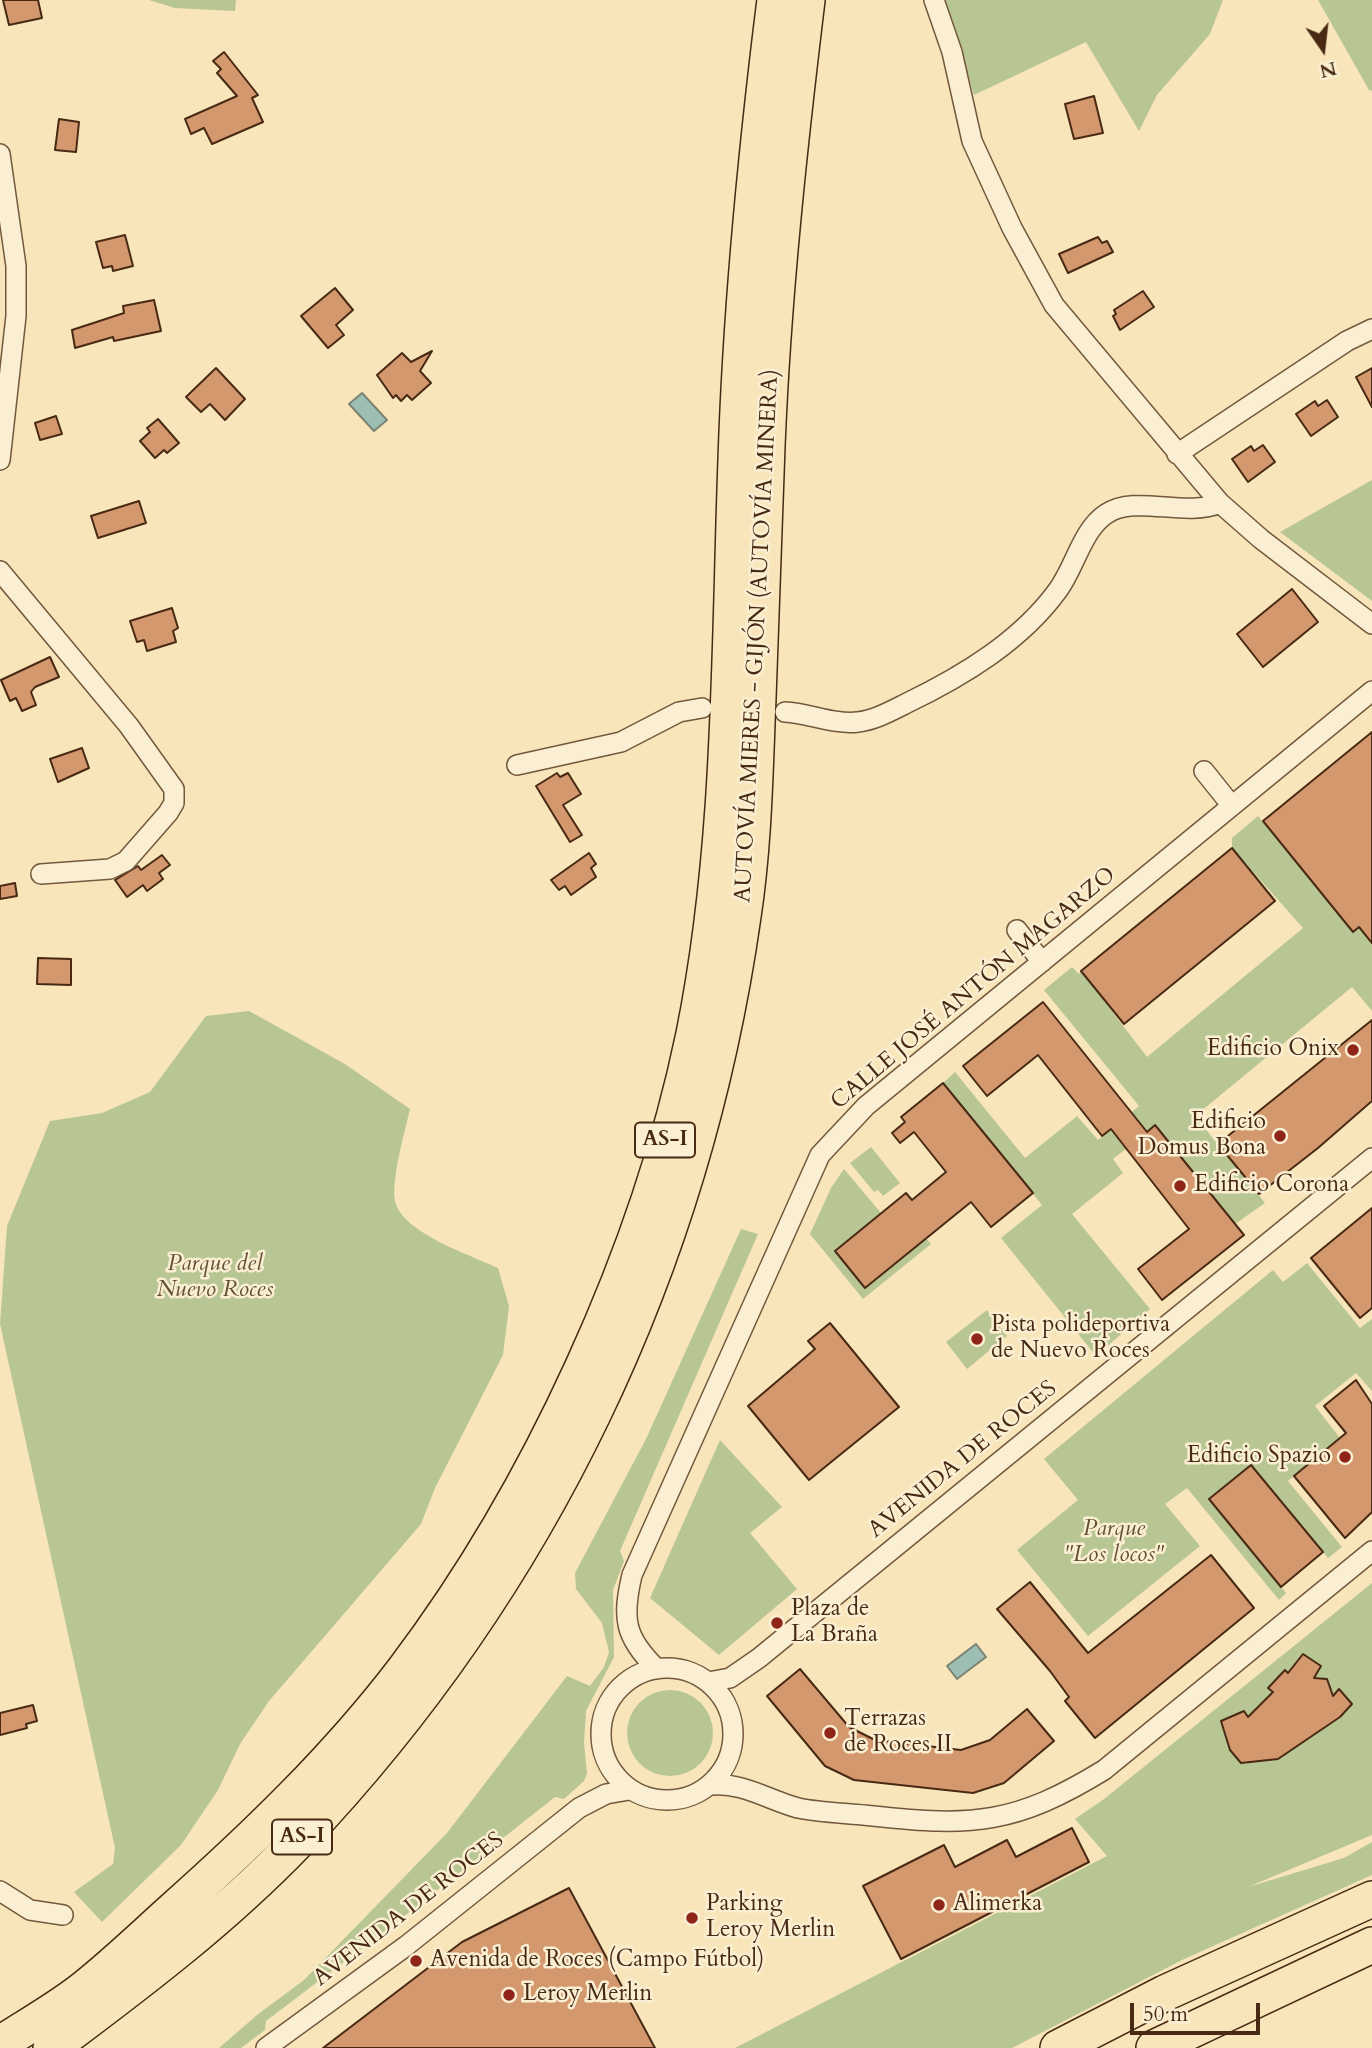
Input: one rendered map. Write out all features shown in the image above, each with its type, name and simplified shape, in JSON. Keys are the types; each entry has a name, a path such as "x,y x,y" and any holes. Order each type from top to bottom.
{"highway":[{"name":"AS-I","path":"0,2044 84,1989 255,1838 339,1748 403,1670 467,1579 538,1455 603,1320 653,1188 694,1035 713,908 724,783 737,421 759,124 775,0"},
{"name":"AUTOVÍA MIERES - GIJÓN (AUTOVÍA MINERA)","path":"51,2048 130,1990 218,1917 295,1844 363,1768 426,1688 504,1578 567,1471 629,1339 681,1198 722,1045 744,911 755,784 767,435 791,122 807,0"},
{"path":"1058,2048 1165,1993 1372,1899"},
{"path":"71,2048 218,1917"},
{"path":"1154,2048 1372,1945"}],"street":[{"path":"934,0 952,52 972,141 1012,228 1054,304 1220,503 1261,539 1372,624"},
{"path":"0,154 16,266 16,316 0,460"},
{"path":"1177,454 1347,341 1372,328"},
{"path":"785,712 806,713 844,722 879,717 952,681 1014,637 1057,592 1093,526 1107,513 1133,506 1191,510 1220,503"},
{"path":"0,571 129,726 174,789 175,796 168,813 126,861 110,869 41,874"},
{"name":"CALLE JOSÉ ANTÓN MAGARZO","path":"657,1669 641,1654 625,1620 632,1575 820,1155 866,1107 1372,691"},
{"path":"517,765 621,742 679,712 702,708"},
{"path":"1204,771 1232,806"},
{"path":"1017,930 1042,962"},
{"name":"AVENIDA DE ROCES","path":"708,1682 730,1678 759,1658 1372,1158"},
{"path":"711,1785 726,1767 733,1744 733,1720 724,1699 708,1682 688,1671 670,1667 647,1670 627,1680 611,1697 603,1714 600,1737 604,1760 612,1774 629,1790 650,1800 680,1800 711,1785 730,1783 799,1808 940,1823 977,1822 1028,1810 1070,1791 1104,1770 1372,1551"},
{"name":"AVENIDA DE ROCES","path":"579,1808 599,1782 604,1760"},
{"name":"AVENIDA DE ROCES","path":"266,2048 407,1946 579,1808 606,1794 629,1790"},
{"path":"0,1891 30,1910 63,1915"}],"green space":[{"path":"149,0 236,0 235,11 175,8"},
{"path":"945,0 1223,0 1210,34 1157,95 1139,131 1086,42 974,95"},
{"path":"1318,0 1372,0 1372,91 1369,90"},
{"path":"1372,480 1372,601 1280,532"},
{"path":"1258,816 1352,931 1372,916 1372,1011 1352,987 1195,1116 1265,1203 1235,1224 1155,1126 1113,1159 1123,1173 1072,1214 1150,1309 1096,1356 1001,1238 1042,1205 943,1083 955,1072 1025,1158 1077,1116 1098,1140 1139,1106 1044,990 1072,967 1079,974 1081,971 1147,1057 1303,928 1232,848 1232,838"},
{"name":"Parque del Nuevo Roces","path":"249,1011 345,1064 410,1109 397,1168 395,1201 400,1213 424,1233 455,1250 498,1268 509,1306 503,1355 435,1488 421,1524 269,1701 240,1744 218,1790 181,1845 102,1922 74,1892 113,1864 115,1848 0,1324 7,1226 50,1121 102,1113 150,1092 206,1016"},
{"path":"871,1147 900,1183 883,1196 878,1190 874,1192 850,1163"},
{"path":"844,1169 881,1213 835,1251 865,1288 926,1238 931,1244 863,1299 810,1234 831,1188"},
{"path":"741,1229 758,1234 620,1551 624,1561 613,1590 614,1657 586,1711 584,1743 587,1773 584,1781 564,1799 555,1797 266,2021 265,2030 241,2048 219,2048 304,1980 447,1833 567,1676 590,1686 604,1667 609,1652 602,1623 576,1589 575,1573 646,1439"},
{"name":"Parque \"Los locos\"","path":"1307,1263 1360,1328 1372,1319 1372,1391 1356,1373 1315,1406 1340,1438 1288,1481 1342,1547 1328,1558 1252,1465 1210,1499 1286,1593 1279,1600 1187,1488 1165,1504 1200,1546 1088,1636 1017,1550 1078,1500 1044,1459 1273,1270 1283,1282"},
{"name":"Pista polideportiva de Nuevo Roces","path":"987,1310 1007,1336 967,1369 946,1342"},
{"path":"720,1440 782,1507 750,1533 797,1589 719,1655 650,1598"},
{"path":"1372,1583 1372,1835 1248,1887 1344,1858 1372,1842 1372,1875 1182,1960 1012,2048 735,2048 1107,1856 1075,1819 1104,1799"},
{"path":"670,1690 686,1694 700,1703 709,1717 713,1733 709,1749 700,1763 686,1772 670,1776 654,1772 640,1763 631,1749 627,1733 631,1717 640,1703 654,1694"}],"water":[{"path":"362,393 387,420 374,431 349,404"},
{"path":"976,1644 986,1657 957,1679 947,1666"}],"building":[{"path":"3,0 38,0 42,18 9,25"},
{"path":"224,52 258,95 252,98 263,122 212,144 204,128 191,134 185,119 237,96 217,73 221,69 213,61"},
{"path":"1094,96 1103,133 1074,139 1065,104"},
{"path":"59,119 79,122 76,152 55,150"},
{"path":"125,235 133,266 113,271 112,266 103,268 96,242"},
{"path":"1098,237 1102,243 1107,241 1113,252 1068,273 1059,254"},
{"path":"335,288 353,310 336,325 344,335 328,348 301,316"},
{"path":"1143,291 1154,307 1120,330 1113,316 1116,314 1114,310"},
{"path":"154,300 161,331 114,341 113,337 75,348 72,330 124,313 123,306"},
{"path":"432,351 420,371 431,383 412,400 407,395 401,401 396,395 393,398 377,375 402,353 411,362"},
{"path":"216,368 245,399 225,420 210,404 201,412 186,397"},
{"path":"1372,368 1372,407 1356,377"},
{"path":"1327,400 1338,417 1311,436 1296,414 1315,401 1318,406"},
{"path":"56,416 62,434 40,440 35,423"},
{"path":"158,419 179,443 167,453 164,450 155,458 140,441 150,432 147,428"},
{"path":"1263,445 1275,462 1248,482 1232,459 1251,446 1254,451"},
{"path":"139,501 146,523 98,538 91,516"},
{"path":"1292,589 1318,622 1263,667 1237,634"},
{"path":"172,608 178,628 173,631 176,642 147,651 144,640 137,642 130,621"},
{"path":"50,657 59,677 35,687 31,692 36,705 22,711 16,698 10,701 1,680"},
{"path":"1372,732 1372,943 1359,927 1353,932 1263,821"},
{"path":"82,748 89,768 58,782 50,759"},
{"path":"557,773 560,777 568,773 581,794 563,805 582,835 570,842 536,786"},
{"path":"1232,848 1275,901 1124,1024 1081,971"},
{"path":"589,853 596,864 591,868 596,877 571,895 565,886 559,890 551,880"},
{"path":"162,855 170,865 159,873 163,879 147,891 143,885 127,897 115,880 138,866 141,870"},
{"path":"15,883 17,896 0,899 0,886"},
{"path":"38,958 71,959 71,985 37,984"},
{"path":"1043,1002 1147,1132 1155,1125 1244,1235 1162,1300 1138,1269 1189,1229 1111,1129 1102,1136 1038,1055 987,1096 963,1066"},
{"path":"1372,1020 1372,1101 1259,1194 1218,1144"},
{"path":"943,1083 1033,1193 991,1227 971,1202 865,1288 835,1251 906,1193 912,1200 946,1172 914,1132 900,1143 892,1133 905,1122 901,1117"},
{"path":"1372,1208 1372,1308 1360,1318 1311,1258"},
{"path":"830,1323 899,1407 809,1480 748,1406 815,1349 808,1341"},
{"name":"Edificio Spazio","path":"1356,1380 1372,1404 1372,1512 1345,1538 1294,1476 1346,1433 1324,1406"},
{"path":"1251,1465 1323,1552 1281,1587 1209,1499"},
{"path":"1211,1555 1254,1608 1095,1738 1065,1701 1069,1697 1050,1671 997,1609 1030,1582 1088,1653"},
{"path":"1303,1654 1321,1666 1314,1678 1327,1679 1333,1696 1339,1689 1352,1704 1340,1717 1278,1759 1241,1763 1230,1750 1221,1721 1244,1711 1248,1717 1273,1692 1268,1688 1285,1670 1288,1673"},
{"name":"Terrazas de Roces II","path":"800,1669 849,1727 875,1740 961,1750 990,1740 1027,1709 1054,1741 1004,1783 973,1793 854,1780 825,1766 767,1696"},
{"path":"33,1705 37,1721 26,1724 27,1728 0,1735 0,1713"},
{"name":"Alimerka","path":"1072,1828 1089,1862 901,1959 863,1886 944,1845 955,1867 1007,1840 1016,1857"},
{"name":"Leroy Merlin","path":"569,1888 655,2048 323,2048 462,1942"}],"place":[{"name":"Edificio Onix","path":"1353,1050"},
{"name":"Edificio Domus Bona","path":"1280,1136"},
{"name":"Edificio Corona","path":"1180,1186"},
{"name":"Pista polideportiva de Nuevo Roces","path":"977,1339"},
{"name":"Edificio Spazio","path":"1345,1457"},
{"name":"Plaza de La Braña","path":"777,1623"},
{"name":"Terrazas de Roces II","path":"830,1733"},
{"name":"Alimerka","path":"939,1905"},
{"name":"Parking Leroy Merlin","path":"692,1918"},
{"name":"Avenida de Roces (Campo Fútbol)","path":"416,1961"},
{"name":"Leroy Merlin","path":"509,1995"}]}
